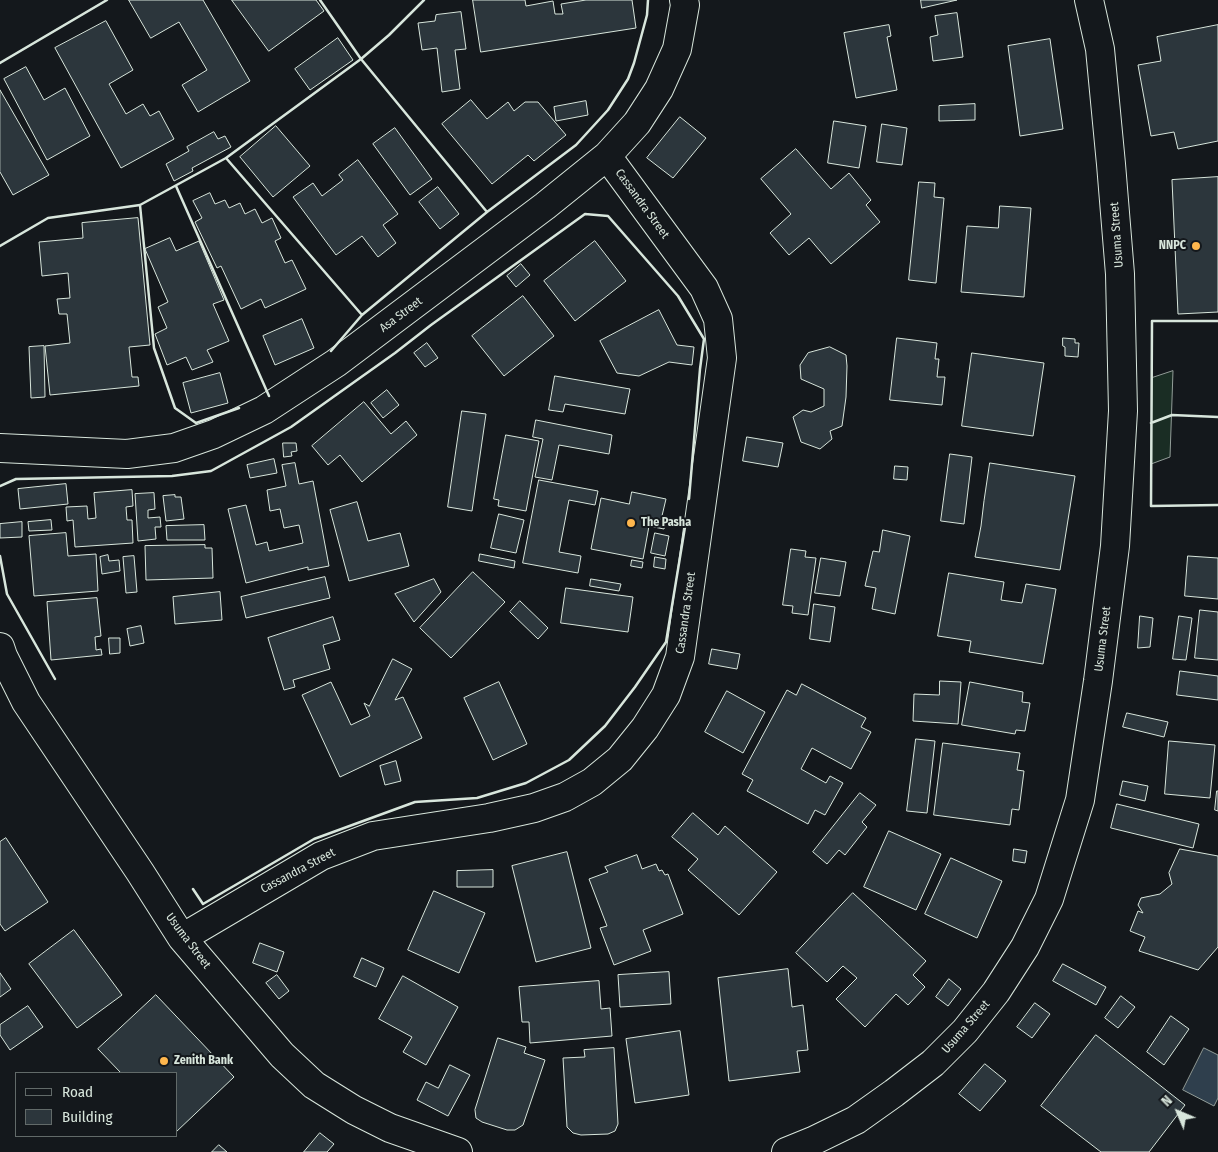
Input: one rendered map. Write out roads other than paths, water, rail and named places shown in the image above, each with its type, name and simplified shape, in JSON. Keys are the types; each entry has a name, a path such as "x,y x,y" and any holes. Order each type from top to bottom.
{"street":[{"name":"Asa Street","path":"0,448 127,454 174,448 214,434 264,410 336,363 545,206 607,156 637,123 659,89 677,49 684,0"},
{"name":"Usuma Street","path":"786,1152 856,1120 933,1063 965,1031 996,992 1025,947 1049,899 1080,800 1098,681 1115,546 1123,411 1120,274 1112,173 1100,49 1090,0"},
{"name":"Cassandra Street","path":"182,938 321,856 373,836 490,818 534,808 565,797 592,782 620,759 645,728 666,695 680,657 722,358 718,319 704,288 607,156"},
{"name":"Usuma Street","path":"0,647 26,702 182,938 282,1055 314,1085 354,1110 390,1128 458,1152"}],"water":[{"path":"1204,1048 1218,1055 1218,1098 1214,1106 1183,1090"}],"place":[{"name":"NNPC","path":"1196,246"},
{"name":"The Pasha","path":"631,523"},
{"name":"Zenith Bank","path":"164,1061"}]}
